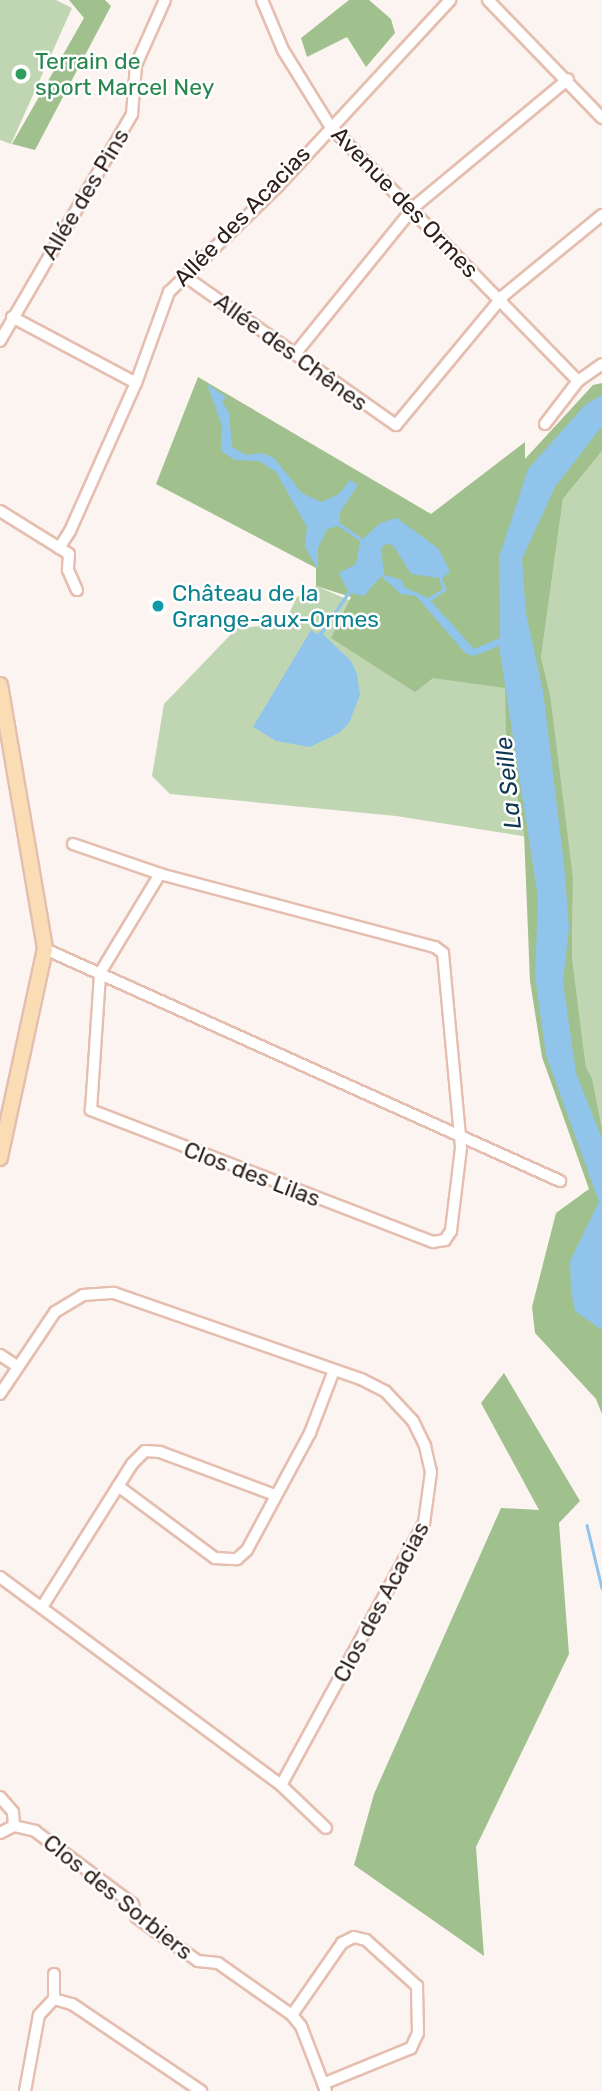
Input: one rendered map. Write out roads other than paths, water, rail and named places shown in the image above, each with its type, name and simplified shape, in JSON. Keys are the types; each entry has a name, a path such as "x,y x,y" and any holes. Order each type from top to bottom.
{"street":[{"name":"Allée des Pins","path":"0,341 132,114 136,65 165,0"},
{"name":"Avenue des Ormes","path":"262,0 283,50 330,126 578,381"},
{"name":"Allée des Acacias","path":"58,548 70,531 136,383 169,292 277,187 330,126 450,0"},
{"path":"488,0 568,79 602,118"},
{"path":"295,354 411,210 568,79"},
{"path":"500,300 602,215"},
{"name":"Allée des Chênes","path":"186,277 396,425 500,300"},
{"path":"12,317 136,383"},
{"path":"545,424 578,381 602,364"},
{"path":"0,511 69,554 68,570 77,590"},
{"path":"0,685 45,949 0,1158"},
{"name":"Clos des Lilas","path":"73,844 160,874 439,949 446,962 460,1136 451,1231 444,1240 433,1242 98,1115 89,1101 100,973 160,874"},
{"path":"45,949 560,1181"},
{"name":"Clos des Acacias","path":"0,1394 4,1378 18,1366 55,1312 76,1298 104,1292 125,1296 373,1384 405,1411 425,1446 430,1499 419,1536 282,1784"},
{"path":"0,1355 18,1366"},
{"path":"118,1486 224,1561 237,1559 247,1550 310,1433 334,1370"},
{"path":"42,1607 137,1457 155,1450 275,1494"},
{"path":"0,1577 282,1784 326,1828"},
{"name":"Clos des Sorbiers","path":"0,1797 13,1812 14,1826"},
{"name":"Clos des Sorbiers","path":"0,1833 14,1826 35,1831 133,1904 136,1917 198,1961 218,1963 292,2015 301,2026 324,2087 411,2048 418,2034 416,1986 366,1940 354,1937 342,1943 292,2015"},
{"path":"25,2091 39,2015 54,1999 54,1974"},
{"path":"54,1999 72,2004 201,2091"}],"water":[{"path":"207,384 226,397 222,402 229,412 232,447 246,455 262,453 274,458 302,493 322,502 339,494 350,480 358,485 340,512 340,523 363,539 380,523 397,518 439,549 450,572 442,578 447,590 431,601 474,649 500,638 499,557 528,469 586,404 602,395 602,426 555,487 522,559 526,614 543,691 564,864 569,928 563,982 576,1073 602,1139 602,1330 575,1311 571,1291 570,1261 599,1202 546,1055 535,976 538,898 499,646 474,656 465,653 416,596 401,594 381,576 364,596 351,593 323,634 351,661 357,674 360,695 349,723 339,733 310,747 276,741 253,727 311,630 317,634 322,630 348,591 339,573 356,564 360,541 338,526 327,529 318,548 318,570 305,547 307,527 276,472 259,461 235,460 221,451 222,426","holes":["386,544 393,545 411,574 439,578 443,589 428,598 404,587 402,580 384,575 381,548"]}],"waterway":[{"path":"587,1525 602,1588"}],"place":[{"name":"Terrain de sport Marcel Ney","path":"21,74"},
{"name":"Château de la Grange-aux-Ormes","path":"158,606"}],"water label":[{"name":"La Seille","path":"509,783"}]}
